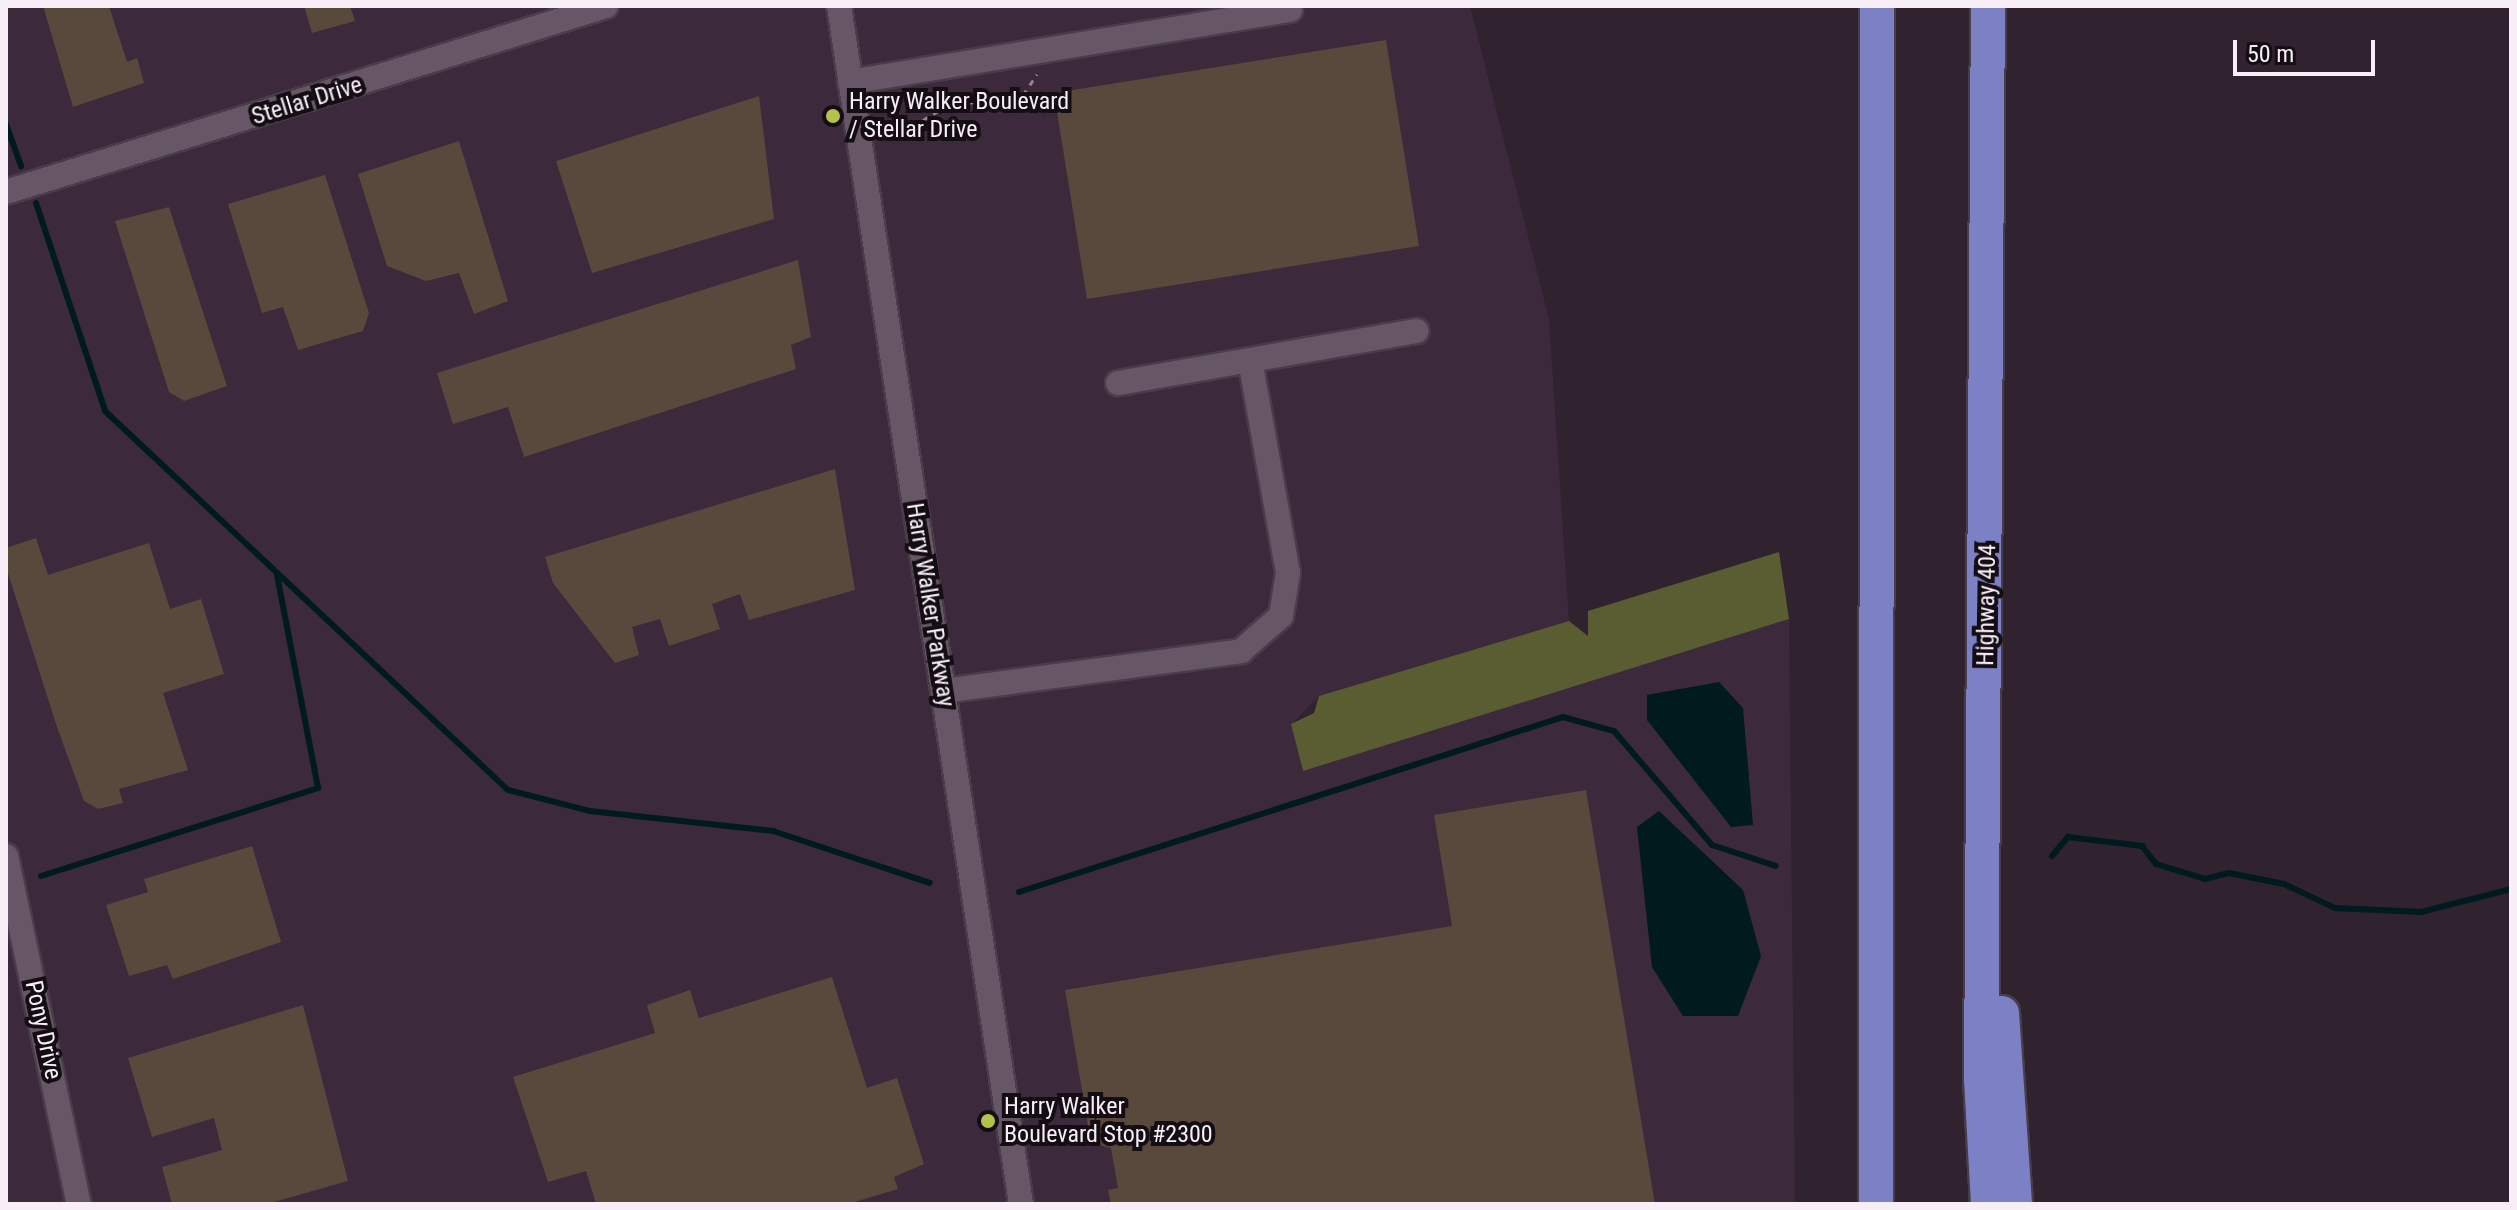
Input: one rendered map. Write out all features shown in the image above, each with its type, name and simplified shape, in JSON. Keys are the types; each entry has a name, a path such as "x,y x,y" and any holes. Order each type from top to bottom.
{"highway":[{"path":"1876,1204 1877,6"},
{"name":"Highway 404","path":"1988,6 1984,923 1988,1204"},
{"path":"1984,923 2002,1006 2015,1204"}],"street":[{"name":"Stellar Drive","path":"6,192 606,6"},
{"name":"Harry Walker Parkway","path":"839,6 1021,1204"},
{"path":"850,82 1290,10"},
{"path":"1118,383 1416,331"},
{"path":"943,691 1241,651 1281,616 1288,573 1250,360"},
{"name":"Pony Drive","path":"6,856 79,1204"}],"path":[{"path":"859,135 923,120 946,106 1023,95 1053,48"}],"shaded area":[{"path":"6,6 1470,6 1549,319 1569,621 1319,696 1292,724 1302,770 1789,619 1795,1204 6,1204"},
{"path":"1719,682 1743,708 1753,825 1731,827 1647,720 1647,695"},
{"path":"1659,811 1743,890 1761,956 1738,1016 1683,1016 1652,967 1637,827"}],"green space":[{"path":"1779,552 1789,619 1303,771 1291,724 1314,713 1319,696 1569,621 1588,636 1588,611"}],"building":[{"path":"43,6 109,6 127,62 137,58 144,83 73,107"},
{"path":"304,6 350,6 355,21 312,33"},
{"path":"1386,40 1419,246 1087,299 1054,93"},
{"path":"759,96 774,219 592,273 556,161"},
{"path":"459,141 508,301 474,314 459,273 426,281 387,266 358,174"},
{"path":"325,175 369,313 363,331 298,350 283,307 262,313 228,204"},
{"path":"169,207 227,386 184,401 169,392 115,221"},
{"path":"798,260 811,337 791,345 796,369 524,457 508,407 453,424 437,373"},
{"path":"835,469 855,590 749,620 740,594 712,604 720,629 669,646 660,619 632,627 639,655 615,663 553,583 545,557"},
{"path":"36,538 48,575 149,543 170,609 201,599 224,674 163,693 188,770 119,789 123,803 98,809 84,801 57,727 6,567 6,548"},
{"path":"1586,790 1655,1204 1111,1204 1108,1190 1118,1188 1111,1148 1091,1143 1065,990 1452,926 1434,815"},
{"path":"252,846 281,942 173,979 167,965 129,976 106,905 148,892 144,879"},
{"path":"832,977 867,1088 897,1078 924,1164 894,1177 898,1189 848,1204 596,1204 586,1171 548,1182 513,1077 655,1033 647,1005 690,990 699,1018"},
{"path":"303,1005 348,1181 267,1204 172,1204 162,1167 222,1150 214,1118 152,1137 128,1058"}],"waterway":[{"path":"6,124 21,166"},
{"path":"36,203 105,411 508,790 590,811 773,831 930,883"},
{"path":"41,876 318,788 277,575"},
{"path":"1019,892 1563,717 1614,731 1712,845 1776,866"},
{"path":"2052,856 2068,837 2142,846 2156,864 2205,879 2229,873 2284,884 2335,908 2421,912 2511,889"}],"place":[{"name":"Harry Walker Boulevard / Stellar Drive","path":"833,116"},
{"name":"Harry Walker Boulevard Stop #2300","path":"988,1121"}]}
